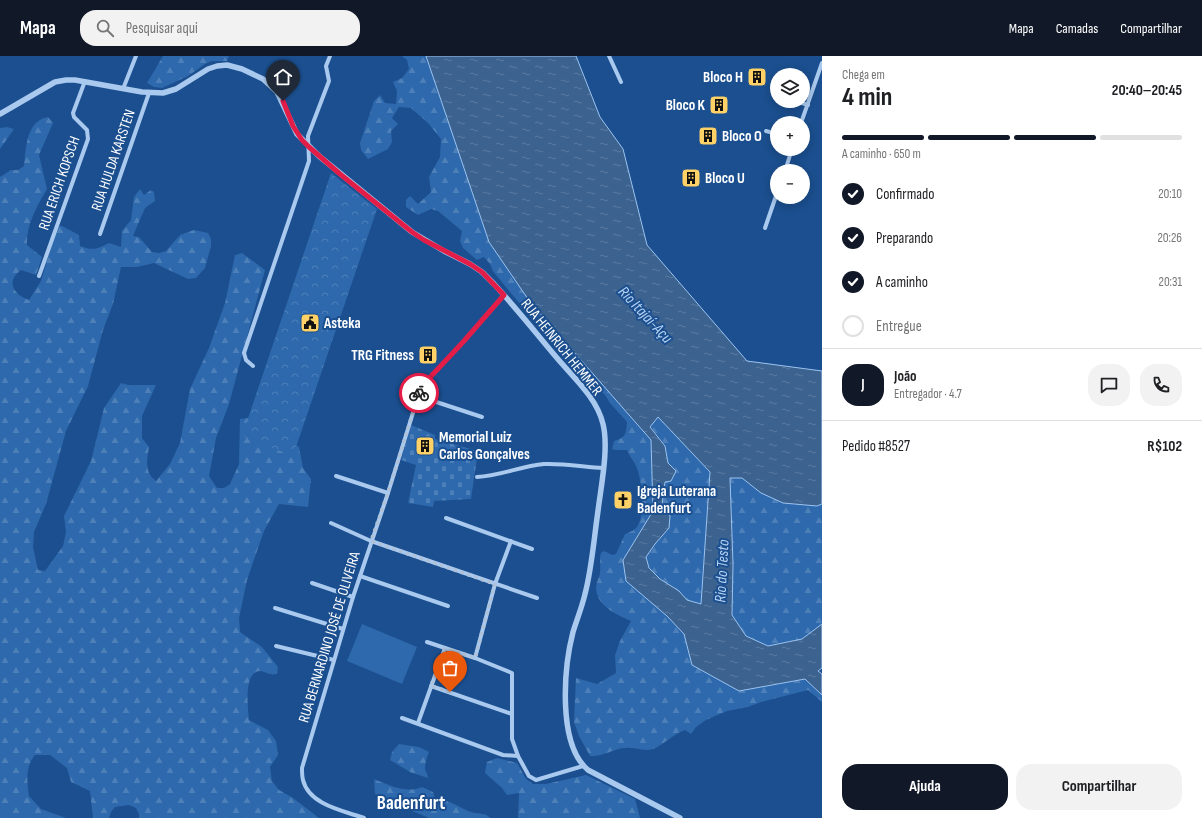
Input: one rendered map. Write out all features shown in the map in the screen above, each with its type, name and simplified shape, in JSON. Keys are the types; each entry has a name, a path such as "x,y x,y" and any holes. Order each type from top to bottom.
{"street":[{"path":"123,89 136,56"},
{"path":"253,366 246,360 244,353 308,161 308,136 329,82 326,66 330,56"},
{"path":"609,56 621,82"},
{"path":"810,99 822,63"},
{"name":"RUA HEINRICH HEMMER","path":"0,114 55,82 66,80 85,81 123,89 149,93 163,93 176,89 213,67 227,65 234,66 263,79 277,92 283,101 293,126 302,140 340,174 412,232 482,272 504,295 594,404 601,415 604,426 604,468 590,573 569,650 566,697 568,732 572,747 583,766 601,778 680,818"},
{"name":"RUA ERICH KOPSCH","path":"39,276 88,139 87,130 74,117 73,113 85,81"},
{"name":"RUA HULDA KARSTEN","path":"100,234 149,93"},
{"path":"766,131 770,132"},
{"path":"765,228 773,204"},
{"name":"RUA BERNARDINO JOSÉ DE OLIVEIRA","path":"364,818 324,804 312,795 303,781 302,768 343,629 421,387 504,295"},
{"path":"418,396 482,417"},
{"path":"478,477 492,476 518,468 545,464 604,468"},
{"path":"336,476 388,493"},
{"path":"446,518 532,549"},
{"path":"331,523 371,541 537,598"},
{"path":"475,658 495,584 511,541"},
{"path":"360,576 448,606"},
{"path":"312,583 353,598"},
{"path":"275,608 343,629"},
{"path":"427,642 512,672 512,739 518,756 529,776 536,780 583,766"},
{"path":"276,646 334,660"},
{"path":"418,723 445,648"},
{"path":"431,686 512,714"},
{"path":"402,718 503,755 518,756"}],"green space":[{"path":"163,56 229,56 227,61 212,61 188,76 162,88 154,87 147,83"},
{"path":"402,56 426,56 489,242 530,302 651,440 653,511 623,560 667,616 684,634 692,665 739,691 805,679 822,695 822,702 808,690 761,702 748,707 727,711 706,720 696,727 691,734 685,730 653,749 646,750 625,748 590,756 579,736 574,722 576,678 597,684 616,673 615,655 620,641 631,621 614,613 603,605 597,594 596,587 600,574 601,553 604,551 612,555 616,554 625,534 633,531 637,527 640,520 642,496 640,479 636,466 627,450 612,449 614,441 625,435 627,422 605,395 596,387 589,385 505,286 484,257 477,260 463,248 460,241 462,231 438,211 431,209 418,215 406,207 406,200 410,196 418,204 431,192 429,177 440,157 441,139 428,123 411,108 399,107 392,118 398,124 391,131 392,142 388,149 368,159 361,150 360,143 374,101 380,95 385,103 396,104 397,91 393,82 402,78 409,69 407,60"},
{"path":"48,117 53,123 39,155 47,189 30,223 27,238 27,245 42,257 36,275 21,270 13,279 13,288 19,295 29,300 41,281 53,240 59,226 62,226 79,235 80,246 95,249 109,243 121,247 122,231 131,220 134,197 140,189 144,195 151,190 154,192 155,201 145,208 133,236 139,237 152,252 159,253 166,251 180,235 194,230 208,233 211,239 211,246 205,268 196,278 188,279 154,263 137,267 121,267 113,304 103,330 88,386 66,431 46,504 34,532 33,547 38,570 45,571 63,546 66,532 64,516 91,461 104,408 121,383 128,385 156,385 142,416 142,438 149,447 147,461 148,470 156,481 170,464 180,443 190,389 209,348 225,303 235,255 242,253 265,270 229,404 216,438 209,476 217,488 224,488 230,484 239,464 240,419 248,418 255,419 299,447 303,468 311,479 308,507 279,504 264,531 247,580 239,618 240,632 262,647 278,667 277,674 260,671 256,672 252,675 248,687 249,720 268,730 276,741 278,755 270,767 272,781 279,790 293,798 319,818 139,818 136,808 129,805 115,807 109,818 93,818 90,791 71,782 67,768 50,755 35,755 28,770 27,780 29,796 41,809 66,818 0,818 0,177 11,170 18,170 24,166 28,136 35,124"},
{"path":"7,127 14,129 0,149 0,128"},
{"name":"Asteka","path":"331,173 377,209 293,456 242,436"},
{"path":"658,417 710,472 701,604 687,600 679,591 660,579 649,568 646,557 670,516 662,505 668,463 665,445 650,426"},
{"path":"411,425 435,435 435,439 478,451 471,499 434,501 433,507 408,503 416,465 401,460"},
{"path":"730,477 742,478 761,493 817,506 822,504 822,624 802,639 768,646 746,636 732,615 733,564"},
{"path":"362,624 417,647 402,684 347,661"},
{"path":"399,744 419,747 429,752 425,769 428,778 410,772 390,760 392,752"},
{"path":"497,758 517,763 526,779 533,784 546,784 586,775 635,799 640,818 518,818 519,793 507,795 502,788 485,773 487,762"},
{"path":"374,779 398,788 410,790 422,787 433,792 437,805 445,800 471,812 485,814 490,818 429,818 403,807 396,806 375,794"}],"water":[{"path":"426,56 576,56 600,117 623,149 647,245 747,361 822,371 822,504 817,506 783,503 761,493 742,478 730,478 733,564 732,615 746,636 768,646 802,639 822,624 822,668 818,671 822,674 822,695 805,679 739,691 692,665 684,634 667,616 626,581 623,560 653,511 651,440 530,302 489,242","holes":["658,417 710,472 701,604 687,600 679,591 660,579 649,568 646,557 669,528 670,516 662,505 665,482 671,481 676,471 668,463 665,446 650,427"]}],"way so far":[{"path":"419,393 388,493 371,541 495,584 475,658 445,648 431,686 450,692"}],"place":[{"name":"Bloco H","path":"757,77"},
{"name":"Bloco K","path":"719,105"},
{"name":"Bloco O","path":"708,136"},
{"name":"Bloco U","path":"691,178"},
{"name":"Asteka","path":"310,323"},
{"name":"TRG Fitness","path":"428,355"},
{"name":"Memorial Luiz Carlos Gonçalves","path":"425,446"},
{"name":"Igreja Luterana Badenfurt","path":"623,500"}],"district":[{"name":"Badenfurt","path":"411,802"}],"route":[{"path":"283,101 297,134 318,156 412,232 482,272 504,295 421,387 419,393"}],"water label":[{"name":"Rio Itajaí-Açu","path":"646,314"},
{"name":"Rio do Testo","path":"721,571"}]}
